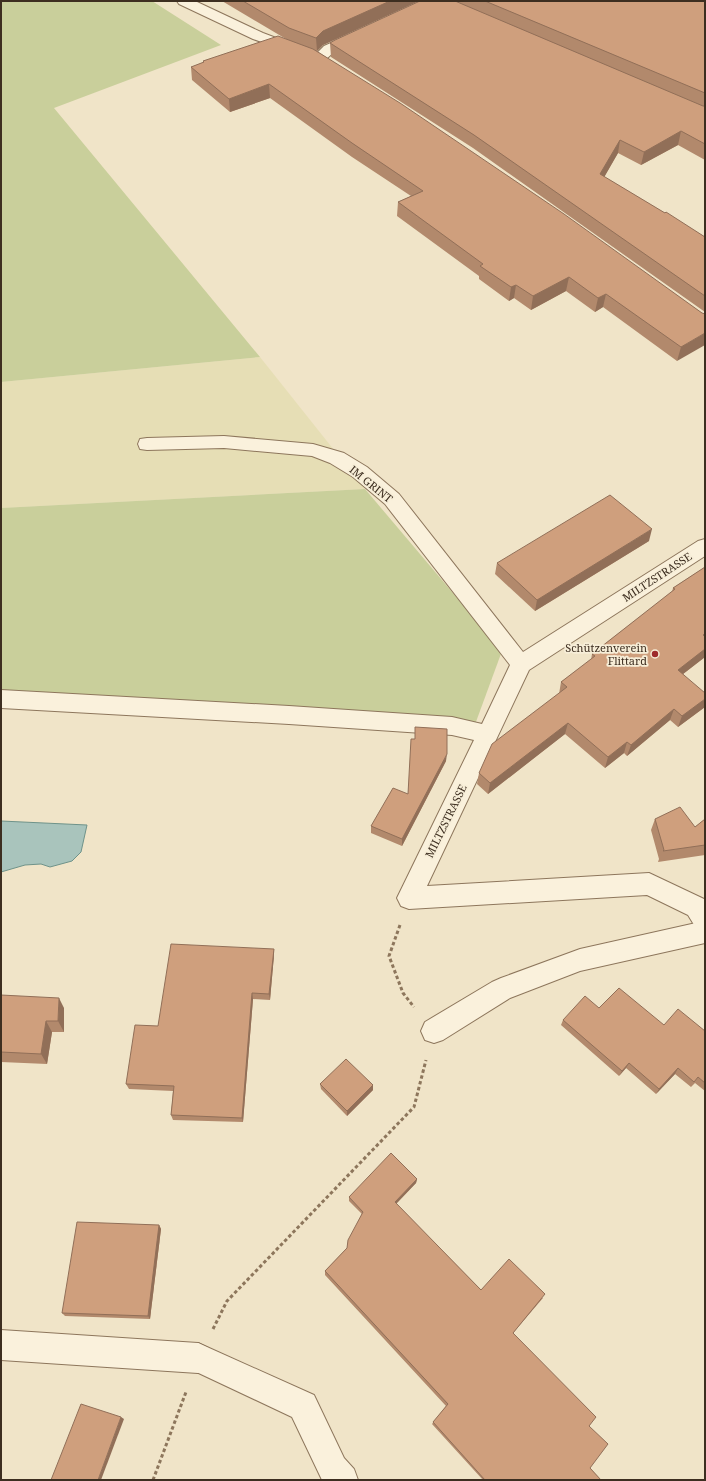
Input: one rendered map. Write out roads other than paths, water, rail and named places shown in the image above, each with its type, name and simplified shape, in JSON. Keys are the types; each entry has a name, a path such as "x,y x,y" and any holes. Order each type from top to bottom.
{"street":[{"path":"184,1 258,36 325,61 329,49 371,30"},
{"name":"IM GRINT","path":"147,444 224,442 313,450 337,458 360,472 392,499 521,664"},
{"name":"MILTZSTRASSE","path":"705,546 521,664 409,898 649,884 696,907 705,920"},
{"path":"1,699 289,715 452,726 488,734"},
{"path":"434,1030 501,990 580,960 705,932"},
{"path":"1,1345 198,1358 303,1406 333,1468 343,1480"}],"water":[{"path":"1,821 87,825 81,852 72,861 50,867 41,864 25,865 1,872"}],"place":[{"name":"Schützenverein Flittard","path":"655,654"}]}
